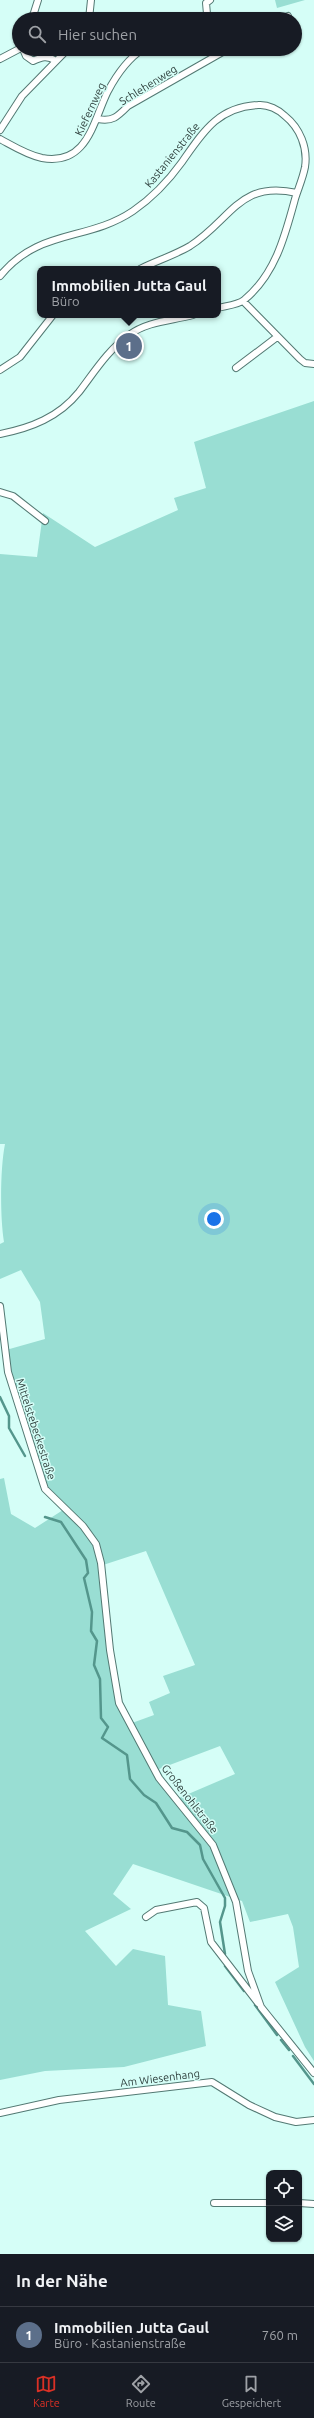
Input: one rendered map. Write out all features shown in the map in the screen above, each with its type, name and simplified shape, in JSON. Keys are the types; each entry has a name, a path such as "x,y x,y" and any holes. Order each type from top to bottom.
{"street":[{"path":"34,12 38,0"},
{"path":"90,12 91,0"},
{"path":"207,12 206,3 210,0"},
{"path":"0,59 12,53"},
{"path":"26,56 33,60 42,57 50,57 56,61"},
{"path":"0,130 22,96 61,56"},
{"name":"Kiefernweg","path":"0,139 41,158 57,159 72,154 83,145 98,119 108,92 117,76 136,56"},
{"name":"Schlehenweg","path":"98,119 108,121 116,118 128,106 216,56"},
{"name":"Kastanienstraße","path":"0,276 24,253 48,240 100,228 118,221 138,208 162,187 182,162 197,138 211,123 244,106 262,104 279,110 291,121 301,135 305,167 276,258 266,275 243,301"},
{"path":"147,266 190,246 214,229 234,207 249,196 267,189 297,193"},
{"path":"221,307 243,301 277,337 305,363 314,364"},
{"path":"0,370 20,358 51,318"},
{"path":"0,434 28,428 52,416 78,393 112,348 130,334 148,324 178,318"},
{"path":"236,368 277,337"},
{"path":"0,492 13,496 45,521"},
{"name":"Mittelstebeckestraße","path":"0,1307 8,1372 45,1489 83,1526 96,1544"},
{"name":"Mittelstebeckestraße","path":"0,1374 8,1372"},
{"name":"Großenohlstraße","path":"96,1544 101,1563 110,1650 119,1703 158,1778 197,1822 213,1845 236,1902 248,1971 261,2007 314,2073"},
{"path":"146,1917 156,1910 197,1902 204,1908 211,1942 261,2007"},
{"name":"Am Wiesenhang","path":"0,2113 59,2100 212,2082 249,2104 275,2117 296,2122 314,2120"},
{"path":"214,2203 266,2203"},
{"path":"302,2203 314,2204"}],"green space":[{"path":"275,0 305,0 277,8"},
{"path":"314,401 314,2061 305,2047 275,1982 299,1967 293,1927 288,1914 250,1922 242,1901 133,1864 113,1894 131,1909 85,1931 116,1966 133,1949 165,1956 168,2005 201,2011 206,2046 124,2067 45,2071 0,2080 0,1479 4,1478 11,1514 35,1528 63,1510 46,1489 8,1372 6,1350 45,1339 40,1302 21,1270 0,1279 0,1244 4,1242 1,1193 2,1166 5,1144 0,1144 0,554 37,557 43,513 95,547 178,510 174,498 206,488 194,442","holes":["146,1551 195,1665 163,1676 170,1693 149,1702 154,1715 132,1723 117,1686 113,1666 107,1626 103,1565","220,1746 235,1774 179,1798 163,1777 159,1769"]}],"waterway":[{"path":"0,1397 9,1416 9,1428 25,1456"},
{"path":"45,1517 61,1522 86,1560 88,1573 84,1578 92,1612 91,1631 97,1641 94,1665 100,1679 101,1718 108,1727 102,1738 127,1755 130,1779 144,1795 156,1803 172,1828 187,1832 200,1845 203,1859 225,1898 225,1906 220,1922 225,1954"},
{"path":"225,1966 244,1991"},
{"path":"255,2005 277,2035"},
{"path":"281,2040 289,2050"},
{"path":"293,2056 314,2084"}],"place":[{"name":"Immobilien Jutta Gaul","path":"129,346"}]}
